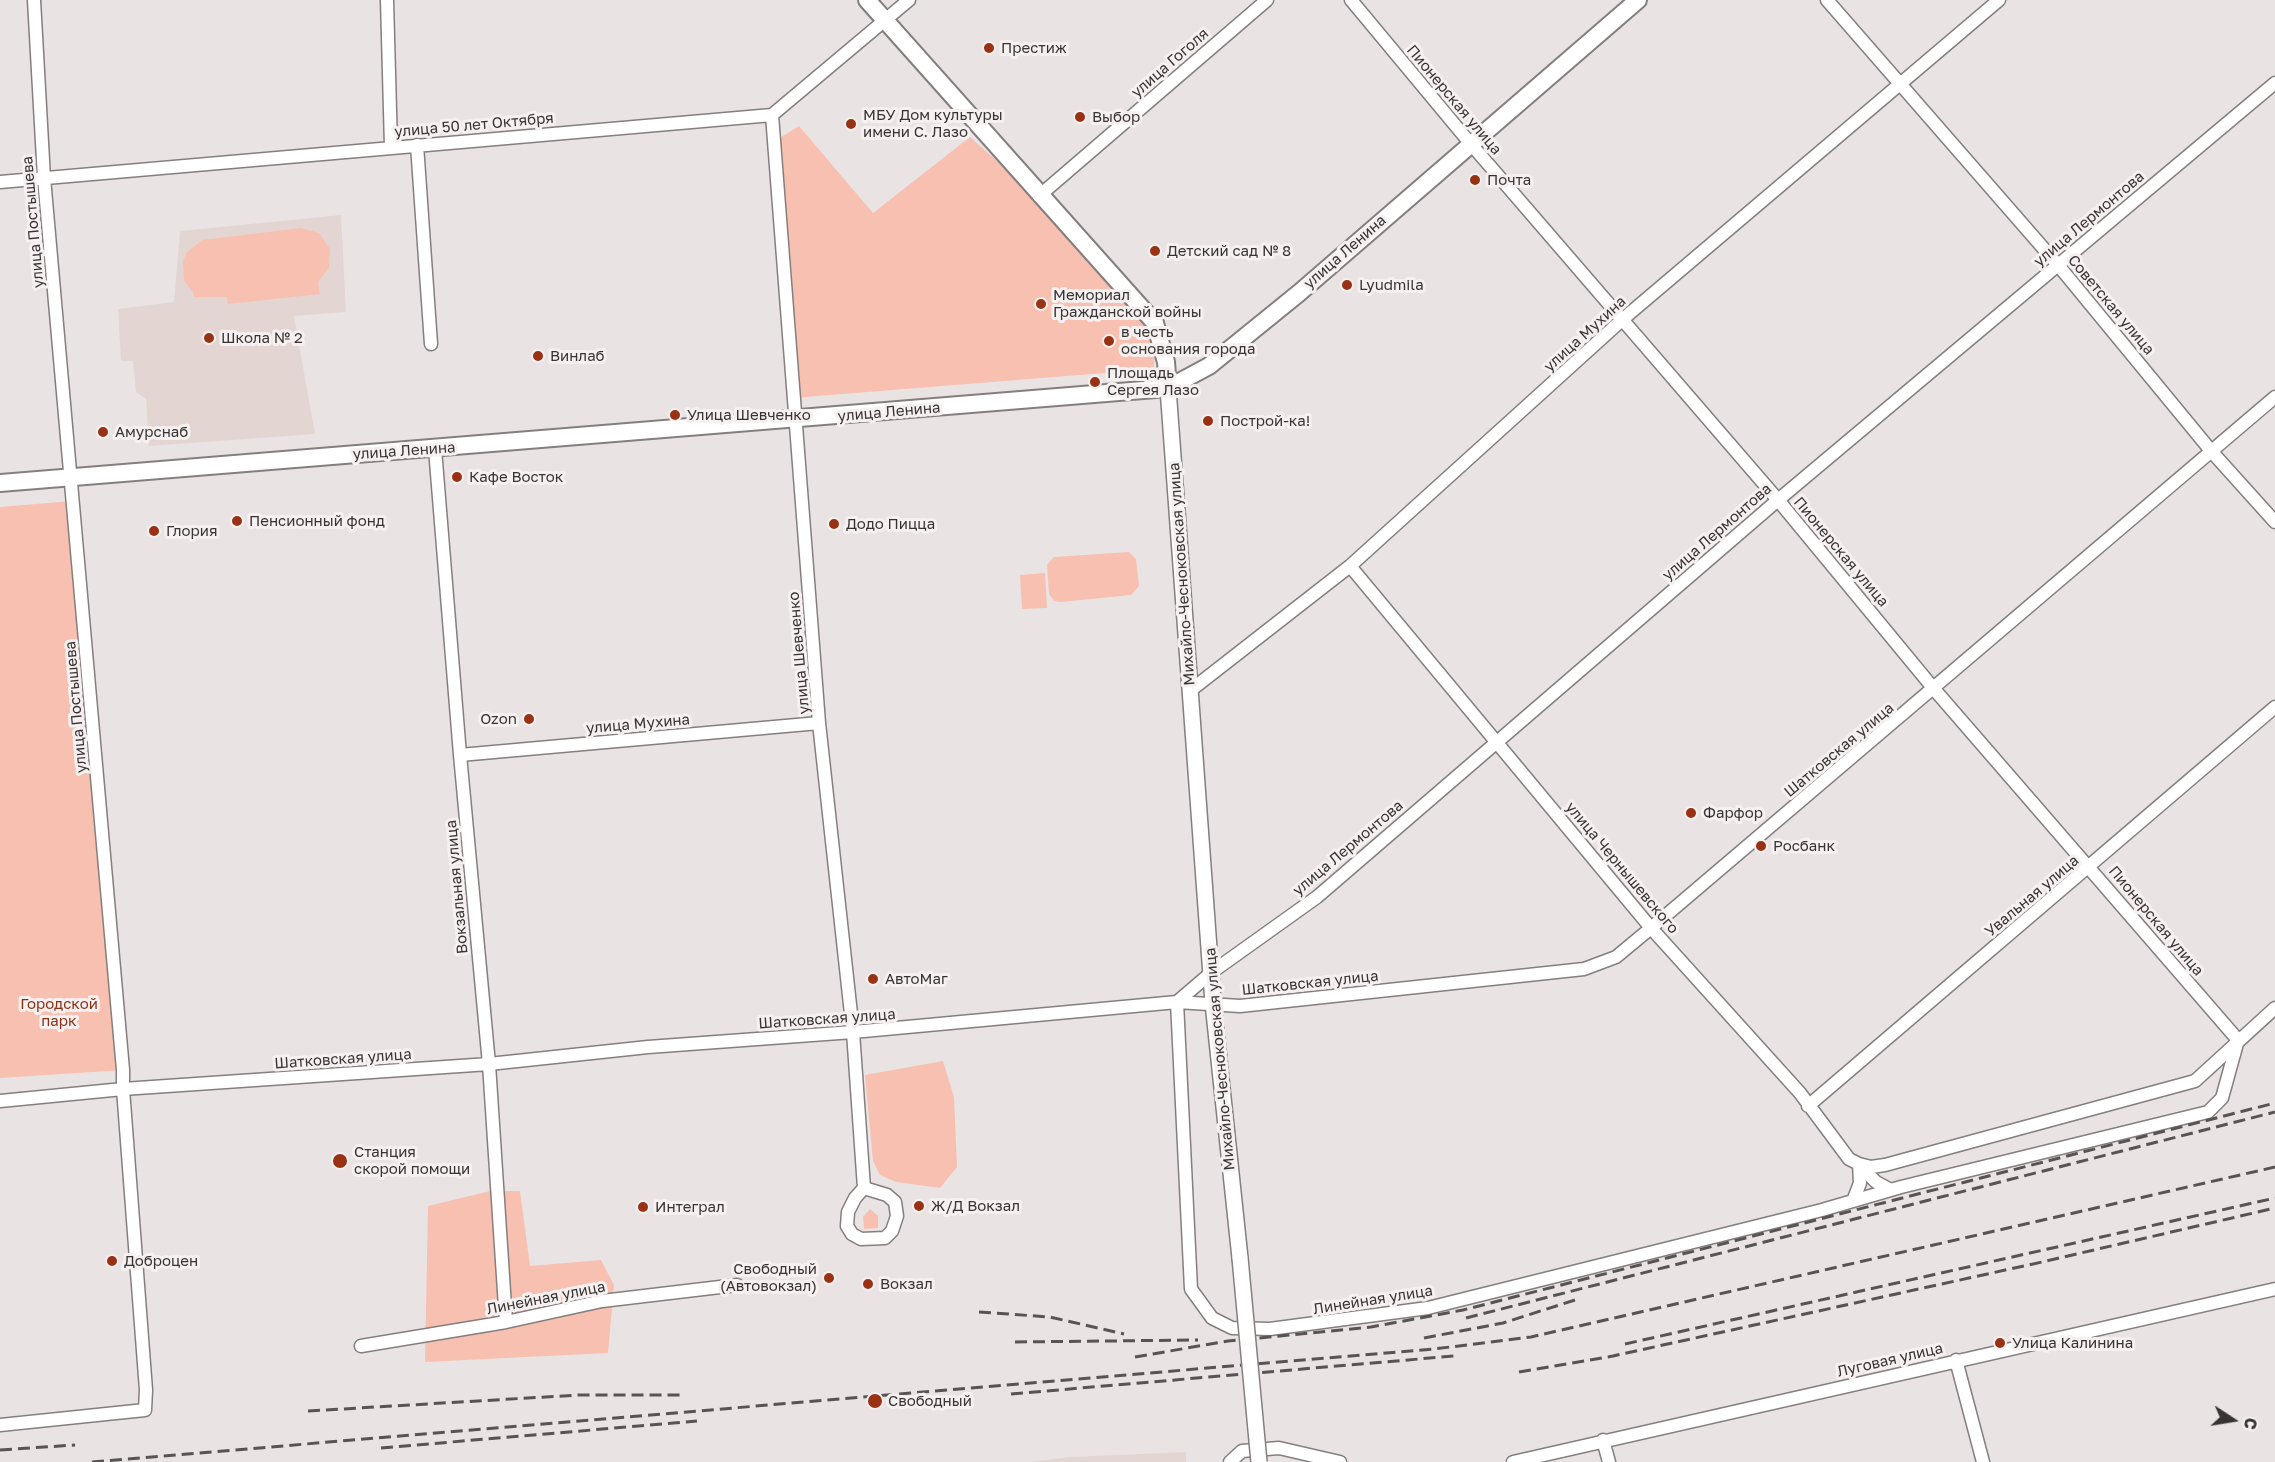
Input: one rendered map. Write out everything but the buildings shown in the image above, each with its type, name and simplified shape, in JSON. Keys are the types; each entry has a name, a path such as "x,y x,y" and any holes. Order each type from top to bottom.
{"main road":[{"name":"Михайло-Чесноковская улица","path":"867,0 1155,324 1167,362 1168,388"},
{"name":"улица Ленина","path":"0,483 1168,388 1209,366 1290,300 1638,0"}],"street":[{"name":"улица Постышева","path":"0,1425 145,1410 146,1390 123,1070 44,178 34,0"},
{"path":"387,0 391,147"},
{"path":"772,115 909,0"},
{"name":"улица Гоголя","path":"1039,196 1267,0"},
{"name":"Пионерская улица","path":"1351,0 1470,143 1778,500 1934,689 2238,1040"},
{"name":"Советская улица","path":"1827,0 2058,265 2212,452 2275,522"},
{"name":"улица Мухина","path":"1191,690 1350,566 1623,319 1999,0"},
{"name":"улица Лермонтова","path":"1177,1002 1212,972 1317,897 1496,740 1778,500 2275,83"},
{"name":"улица 50 лет Октября","path":"0,182 772,115"},
{"name":"улица Шевченко","path":"772,115 819,723 853,1032 864,1188"},
{"path":"417,145 431,344"},
{"name":"Михайло-Чесноковская улица","path":"1168,388 1213,1003 1259,1462"},
{"name":"Шатковская улица","path":"0,1101 123,1089 489,1064 648,1047 853,1032 1177,1002 1240,1006 1584,969 1616,957 2275,397"},
{"name":"Вокзальная улица","path":"435,449 459,755 489,1064 506,1322"},
{"name":"улица Чернышевского","path":"1350,566 1651,928 1800,1093 1850,1159 1876,1182 1891,1190"},
{"name":"Увальная улица","path":"1808,1106 2275,707"},
{"name":"улица Мухина","path":"459,755 819,723"},
{"name":"Линейная улица","path":"1177,1002 1191,1244 1191,1289 1212,1318 1232,1328 1270,1329 1329,1323 1428,1308 2208,1112 2222,1098 2238,1040"},
{"path":"1853,1201 1860,1183 1858,1164 1871,1167 1885,1165 2195,1081 2275,1008"},
{"path":"864,1188 887,1195 895,1202 897,1216 892,1231 885,1238 861,1239 852,1234 847,1226 851,1205 864,1188"},
{"name":"Линейная улица","path":"361,1346 506,1322 602,1301 737,1285"},
{"name":"Луговая улица","path":"1513,1462 2275,1289"},
{"path":"1956,1360 1983,1462"},
{"path":"1604,1440 1609,1462"},
{"path":"1230,1462 1242,1451 1279,1448 1340,1462"}],"shaded area":[{"name":"Школа № 2","path":"341,215 346,312 294,316 315,434 149,446 146,399 136,392 133,361 121,361 118,309 174,302 180,231"},
{"path":"1186,1452 1186,1462 1030,1462 1070,1457"}],"green space":[{"path":"799,126 873,213 970,137 1051,209 1155,323 1154,369 793,398 778,139"},
{"path":"301,228 319,233 330,249 329,268 318,282 320,294 228,304 227,297 194,297 193,292 184,281 183,261 187,252 202,240"},
{"name":"Городской парк","path":"72,501 123,1070 0,1078 0,507"},
{"path":"1129,552 1136,559 1139,586 1131,595 1061,602 1054,601 1049,594 1047,565 1054,557"},
{"path":"1045,573 1047,608 1022,609 1020,575"},
{"path":"943,1061 954,1097 957,1167 940,1188 896,1182 880,1175 873,1161 865,1075"},
{"path":"490,1191 520,1191 530,1266 601,1260 614,1285 608,1353 425,1362 428,1206"},
{"path":"870,1209 878,1216 878,1228 864,1229 863,1217"}],"railway":[{"path":"1135,1357 1228,1341 1371,1327 1463,1310 2275,1103"},
{"path":"1466,1318 2275,1112"},
{"path":"92,1462 1434,1349 1531,1337 2275,1167"},
{"path":"1625,1344 2275,1198"},
{"path":"1519,1372 1613,1356 2042,1262 2275,1208"},
{"path":"1424,1338 1503,1323 1578,1299"},
{"path":"979,1312 1050,1317 1124,1334"},
{"path":"1015,1342 1198,1340"},
{"path":"1011,1394 1454,1356"},
{"path":"308,1411 579,1395 681,1395"},
{"path":"381,1448 697,1421"},
{"path":"0,1450 75,1445"}],"place":[{"name":"Престиж","path":"989,48"},
{"name":"Выбор","path":"1080,117"},
{"name":"МБУ Дом культуры имени С. Лазо","path":"851,124"},
{"name":"Почта","path":"1475,180"},
{"name":"Детский сад № 8","path":"1155,251"},
{"name":"Lyudmila","path":"1347,285"},
{"name":"Мемориал Гражданской войны","path":"1041,304"},
{"name":"Школа № 2","path":"209,338"},
{"name":"в честь основания города","path":"1109,341"},
{"name":"Винлаб","path":"538,356"},
{"name":"Площадь Сергея Лазо","path":"1095,382"},
{"name":"Улица Шевченко","path":"675,415"},
{"name":"Построй-ка!","path":"1208,421"},
{"name":"Амурснаб","path":"103,432"},
{"name":"Кафе Восток","path":"457,477"},
{"name":"Пенсионный фонд","path":"237,521"},
{"name":"Додо Пицца","path":"834,524"},
{"name":"Глория","path":"154,531"},
{"name":"Ozon","path":"529,719"},
{"name":"Фарфор","path":"1691,813"},
{"name":"Росбанк","path":"1761,846"},
{"name":"АвтоМаг","path":"873,979"},
{"name":"Станция скорой помощи","path":"340,1161"},
{"name":"Ж/Д Вокзал","path":"919,1206"},
{"name":"Интеграл","path":"643,1207"},
{"name":"Доброцен","path":"112,1261"},
{"name":"Свободный (Автовокзал)","path":"829,1278"},
{"name":"Вокзал","path":"868,1284"},
{"name":"Улица Калинина","path":"2000,1343"},
{"name":"Свободный","path":"875,1401"}]}
